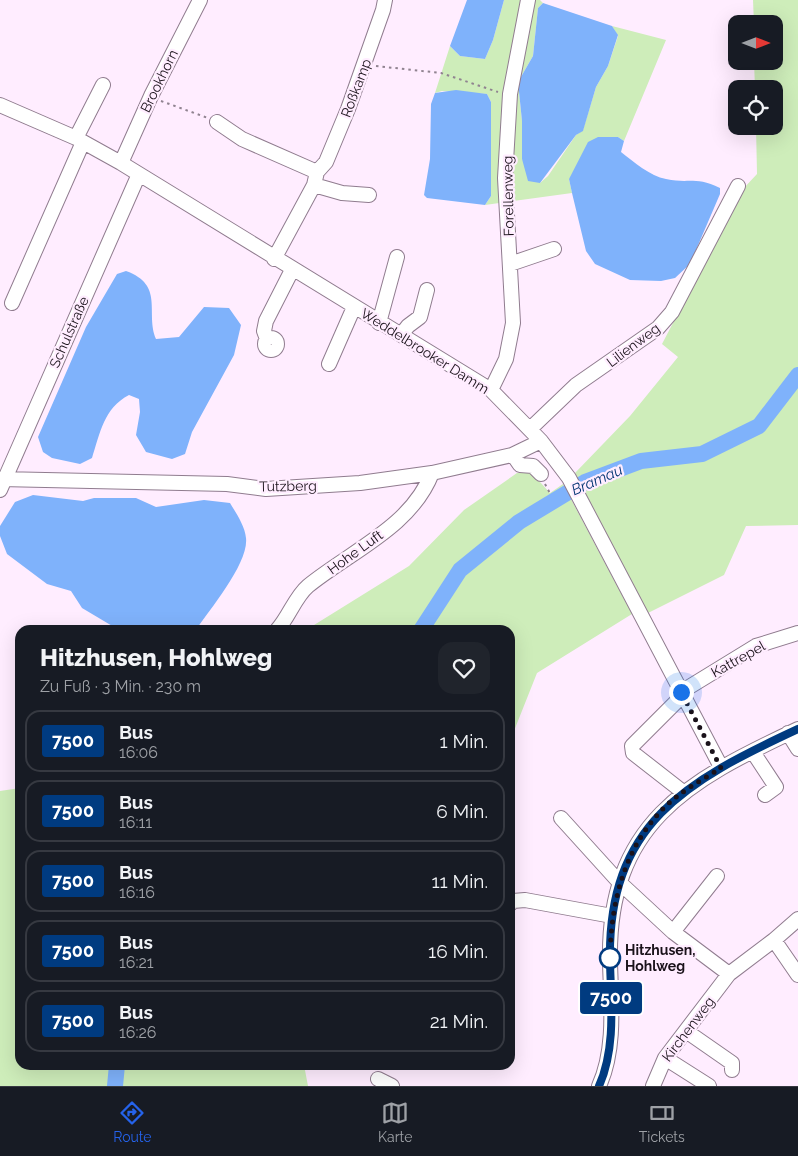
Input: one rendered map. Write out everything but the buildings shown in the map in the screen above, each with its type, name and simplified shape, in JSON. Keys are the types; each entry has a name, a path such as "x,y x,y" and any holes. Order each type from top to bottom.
{"street":[{"name":"Brookhorn","path":"120,163 150,96 200,0"},
{"name":"Roßkamp","path":"274,259 315,178 326,162 365,64 385,0"},
{"name":"Forellenweg","path":"491,390 506,359 513,323 505,178 510,94 528,0"},
{"path":"12,303 103,85"},
{"name":"Weddelbrooker Damm","path":"0,105 80,140 139,174 274,259 491,390 541,441 569,478 721,768"},
{"path":"217,122 242,139 342,193 369,196"},
{"name":"Schulstraße","path":"1,483 139,174"},
{"name":"Lilienweg","path":"530,429 576,385 658,328 672,312 738,186"},
{"path":"510,264 554,249"},
{"path":"379,323 397,257"},
{"path":"267,339 264,331 266,321 292,270"},
{"path":"401,335 408,326 420,317 427,290"},
{"path":"329,364 354,308"},
{"name":"Tutzberg","path":"1,483 227,484 266,489 360,483 432,473 513,455 541,441"},
{"path":"513,455 520,465 533,466 541,474"},
{"name":"Hohe Luft","path":"280,625 306,587 408,513 426,487 432,473"},
{"name":"Kattrepel","path":"683,792 633,753 632,746 682,693 756,646 798,633"},
{"path":"598,1086 610,1046 612,916 624,868 644,833 660,813 683,792 721,768 793,731 798,749"},
{"path":"753,752 776,787 765,795"},
{"path":"560,818 620,882 672,932 729,974"},
{"path":"672,932 716,876"},
{"path":"515,901 525,900 612,916"},
{"name":"Kirchenweg","path":"653,1086 665,1058 729,974 798,919"},
{"path":"774,940 798,975"},
{"path":"686,1031 732,1063 732,1070"},
{"path":"665,1058 709,1086"},
{"path":"378,1079 392,1086"}],"path":[{"path":"365,64 441,73 510,94"},
{"path":"150,96 217,122"}],"green space":[{"path":"504,0 540,0 543,3 538,8 533,56 518,82 522,121 522,159 540,183 548,176 576,135 583,130 596,87 608,66 618,36 612,26 666,40 624,141 618,137 569,179 572,193 485,205 491,196 491,102 487,94 442,91 435,93 450,46 460,56 485,59 493,40"},
{"path":"753,0 798,0 798,525 746,526 724,575 648,613 575,473 630,416 678,357 662,344 743,189 757,174 756,135 783,135 783,80 755,80 754,70 783,70 783,15 754,15"},
{"path":"531,472 550,493 563,484 632,614 537,673 515,728 515,625 314,625 409,566 464,510 517,473"},
{"path":"15,789 15,1070 305,1070 308,1086 0,1086 0,791"}],"water":[{"path":"467,0 504,0 493,40 485,59 460,56 450,46"},
{"path":"543,3 612,26 618,35 608,66 596,87 583,131 576,135 540,183 528,181 522,159 522,121 518,82 533,56 538,8"},
{"path":"456,90 487,94 491,102 491,196 485,205 427,198 424,195 430,159 431,104 435,93"},
{"path":"598,137 618,137 624,141 621,152 654,175 674,180 704,182 720,188 720,194 690,264 675,278 661,281 630,280 595,264 586,251 569,179 588,142"},
{"path":"126,271 138,277 146,284 150,292 153,329 156,339 179,337 204,307 229,308 241,325 234,355 192,432 185,454 172,459 146,452 136,435 140,412 139,399 129,395 121,400 108,414 92,458 80,464 52,458 43,452 38,437 86,327 117,274"},
{"path":"33,495 83,501 94,498 136,498 156,507 204,500 230,503 244,529 246,538 245,548 235,573 200,625 111,625 82,608 71,591 47,584 7,554 0,536 0,526 15,502"}],"waterway":[{"name":"Bramau","path":"424,625 460,570 519,522 585,482 641,461 702,454 759,426 798,375"},
{"name":"Bramau","path":"115,1086 117,1070"}],"bus line":[{"name":"7500","path":"599,1086 610,1046 612,916 624,868 644,833 660,813 684,791 721,768 798,729"}],"place":[{"name":"Hitzhusen, Hohlweg","path":"610,958"}],"route":[{"path":"610,958 612,916 620,882 624,868 644,833 660,813 684,791 721,768 681,692"}]}
